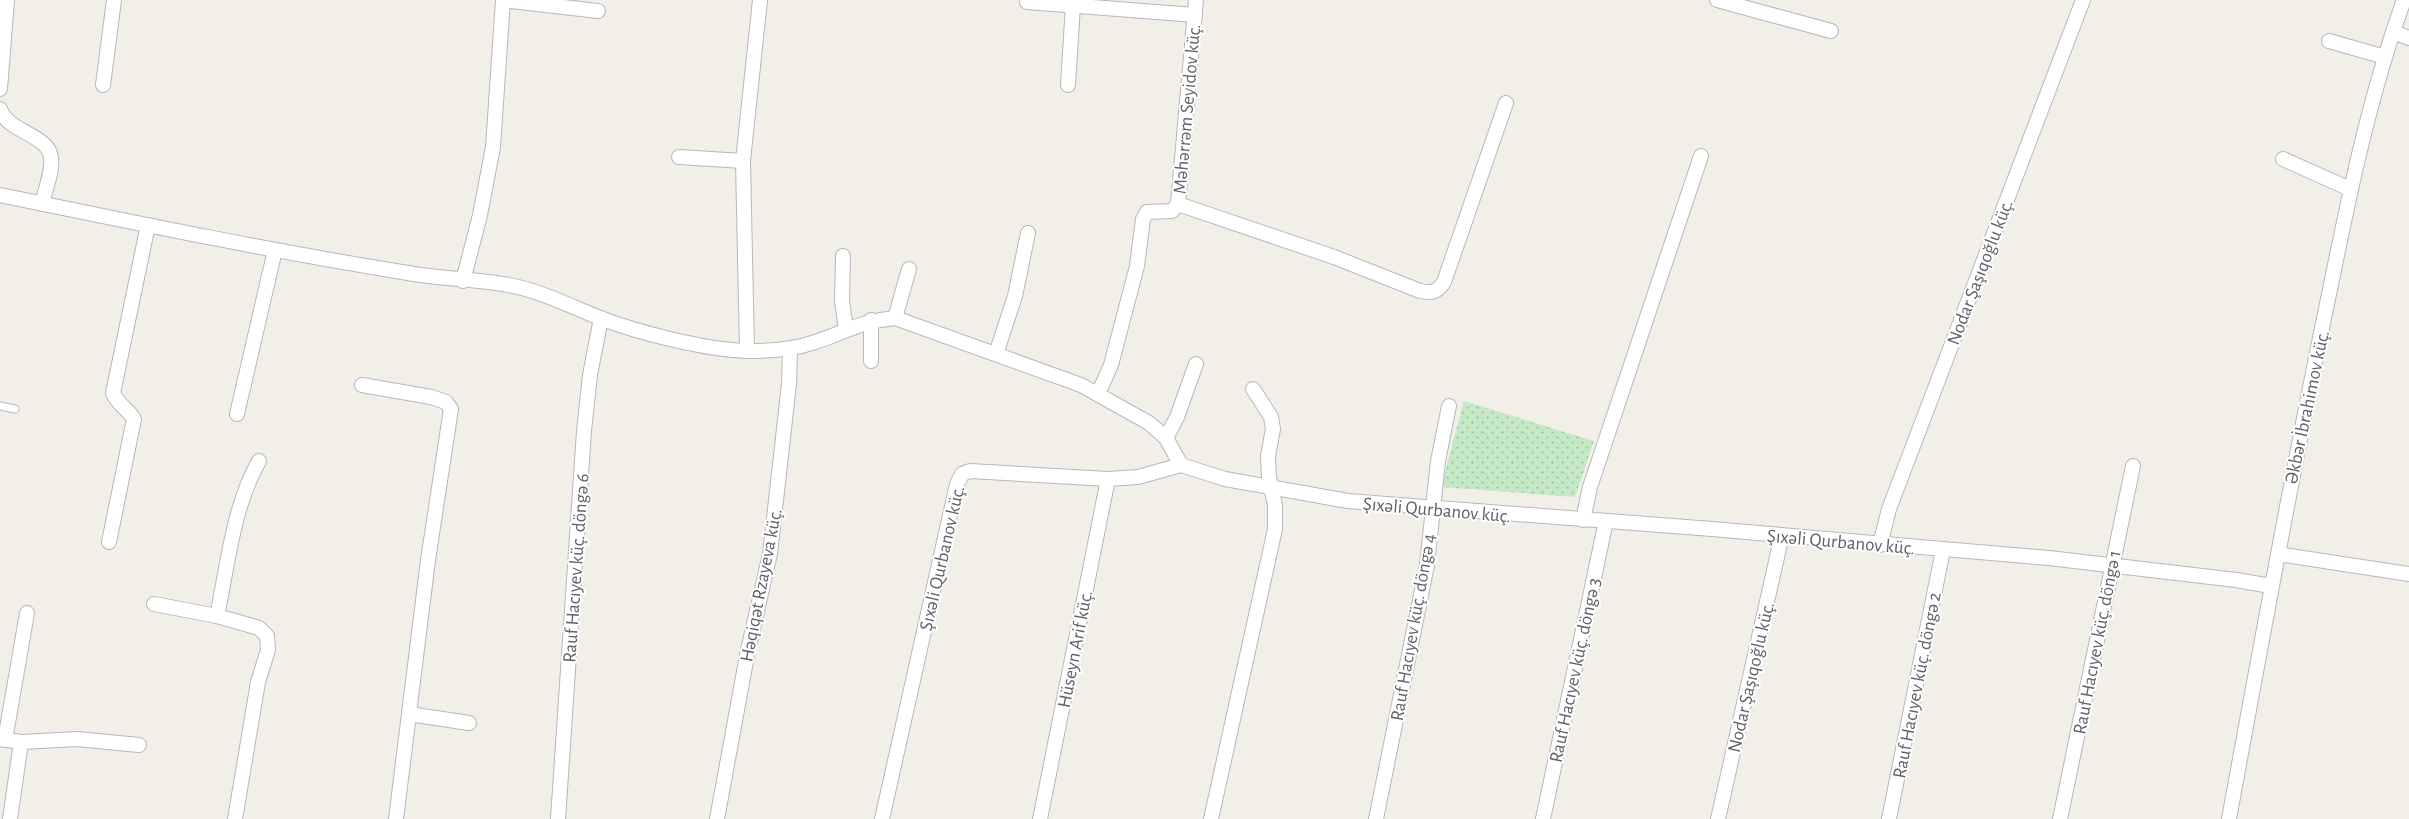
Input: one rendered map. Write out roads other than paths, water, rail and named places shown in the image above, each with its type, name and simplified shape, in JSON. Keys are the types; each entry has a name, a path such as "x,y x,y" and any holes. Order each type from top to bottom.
{"street":[{"path":"0,89 7,0"},
{"path":"103,85 114,0"},
{"path":"463,281 480,215 493,147 503,0 598,11"},
{"path":"747,351 743,161 760,0"},
{"name":"Məhərrəm Seyidov küç.","path":"1098,394 1111,365 1137,266 1143,219 1148,212 1172,211 1178,204 1196,0"},
{"path":"1716,0 1831,31"},
{"name":"Nodar Şaşıqoğlu küç.","path":"1880,545 1889,510 2083,0"},
{"name":"Əkbər İbrahimov küç.","path":"2229,819 2294,461 2350,189 2392,32 2404,0"},
{"path":"1027,2 1194,15"},
{"path":"1068,85 1073,5"},
{"path":"2392,32 2409,38"},
{"path":"2329,41 2385,57"},
{"path":"1178,204 1279,237 1420,291 1430,293 1439,290 1444,282 1506,103"},
{"path":"0,109 9,124 42,142 49,150 52,159 42,204"},
{"path":"1583,520 1590,487 1701,156"},
{"path":"679,157 743,161"},
{"path":"2283,159 2350,189"},
{"path":"0,195 275,250 463,281 509,285 536,292 601,318 658,335 717,348 747,351 790,349 810,344 871,320 895,318 1064,376 1149,423 1166,438 1181,465"},
{"path":"109,542 134,419 129,411 116,400 113,393 148,225"},
{"path":"996,354 1017,289 1028,233"},
{"path":"237,414 275,250"},
{"path":"843,256 842,301 846,329"},
{"path":"895,318 909,269"},
{"name":"Rauf Hacıyev küç. döngə 6","path":"558,819 584,431 590,375 601,318"},
{"path":"870,361 871,320"},
{"name":"Həqiqət Rzayeva küç.","path":"717,819 748,650 770,554 789,384 790,349"},
{"path":"1166,438 1177,417 1196,364"},
{"path":"362,385 431,397 446,402 451,409 426,569 396,819"},
{"path":"1211,819 1275,529 1273,490 1269,476 1268,456 1273,429 1271,417 1253,389"},
{"name":"Rauf Hacıyev küç. döngə 4","path":"1376,819 1427,565 1431,509 1449,406"},
{"path":"218,616 241,501 248,481 259,461"},
{"name":"Şıxəli Qurbanov küç.","path":"882,819 957,484 962,474 970,471 1108,480 1144,476 1181,465 1225,480 1348,502 1782,535 1880,545 2049,558 2111,567 2236,580 2271,586"},
{"name":"Rauf Hacıyev küç. döngə 1","path":"2060,819 2133,466"},
{"name":"Hüseyn Arif küç.","path":"1040,819 1108,480"},
{"name":"Rauf Hacıyev küç. döngə 3","path":"1543,819 1606,521"},
{"name":"Nodar Şaşıqoğlu küç.","path":"1718,819 1782,535"},
{"name":"Rauf Hacıyev küç. döngə 2","path":"1889,819 1943,550"},
{"path":"2278,554 2409,574"},
{"path":"154,604 218,616 259,628 267,636 268,650 258,682 235,819"},
{"path":"27,613 3,739 21,742 77,739 139,745"},
{"path":"409,714 469,723"},
{"path":"10,819 21,742"}],"lane":[{"path":"0,406 15,409"}]}
